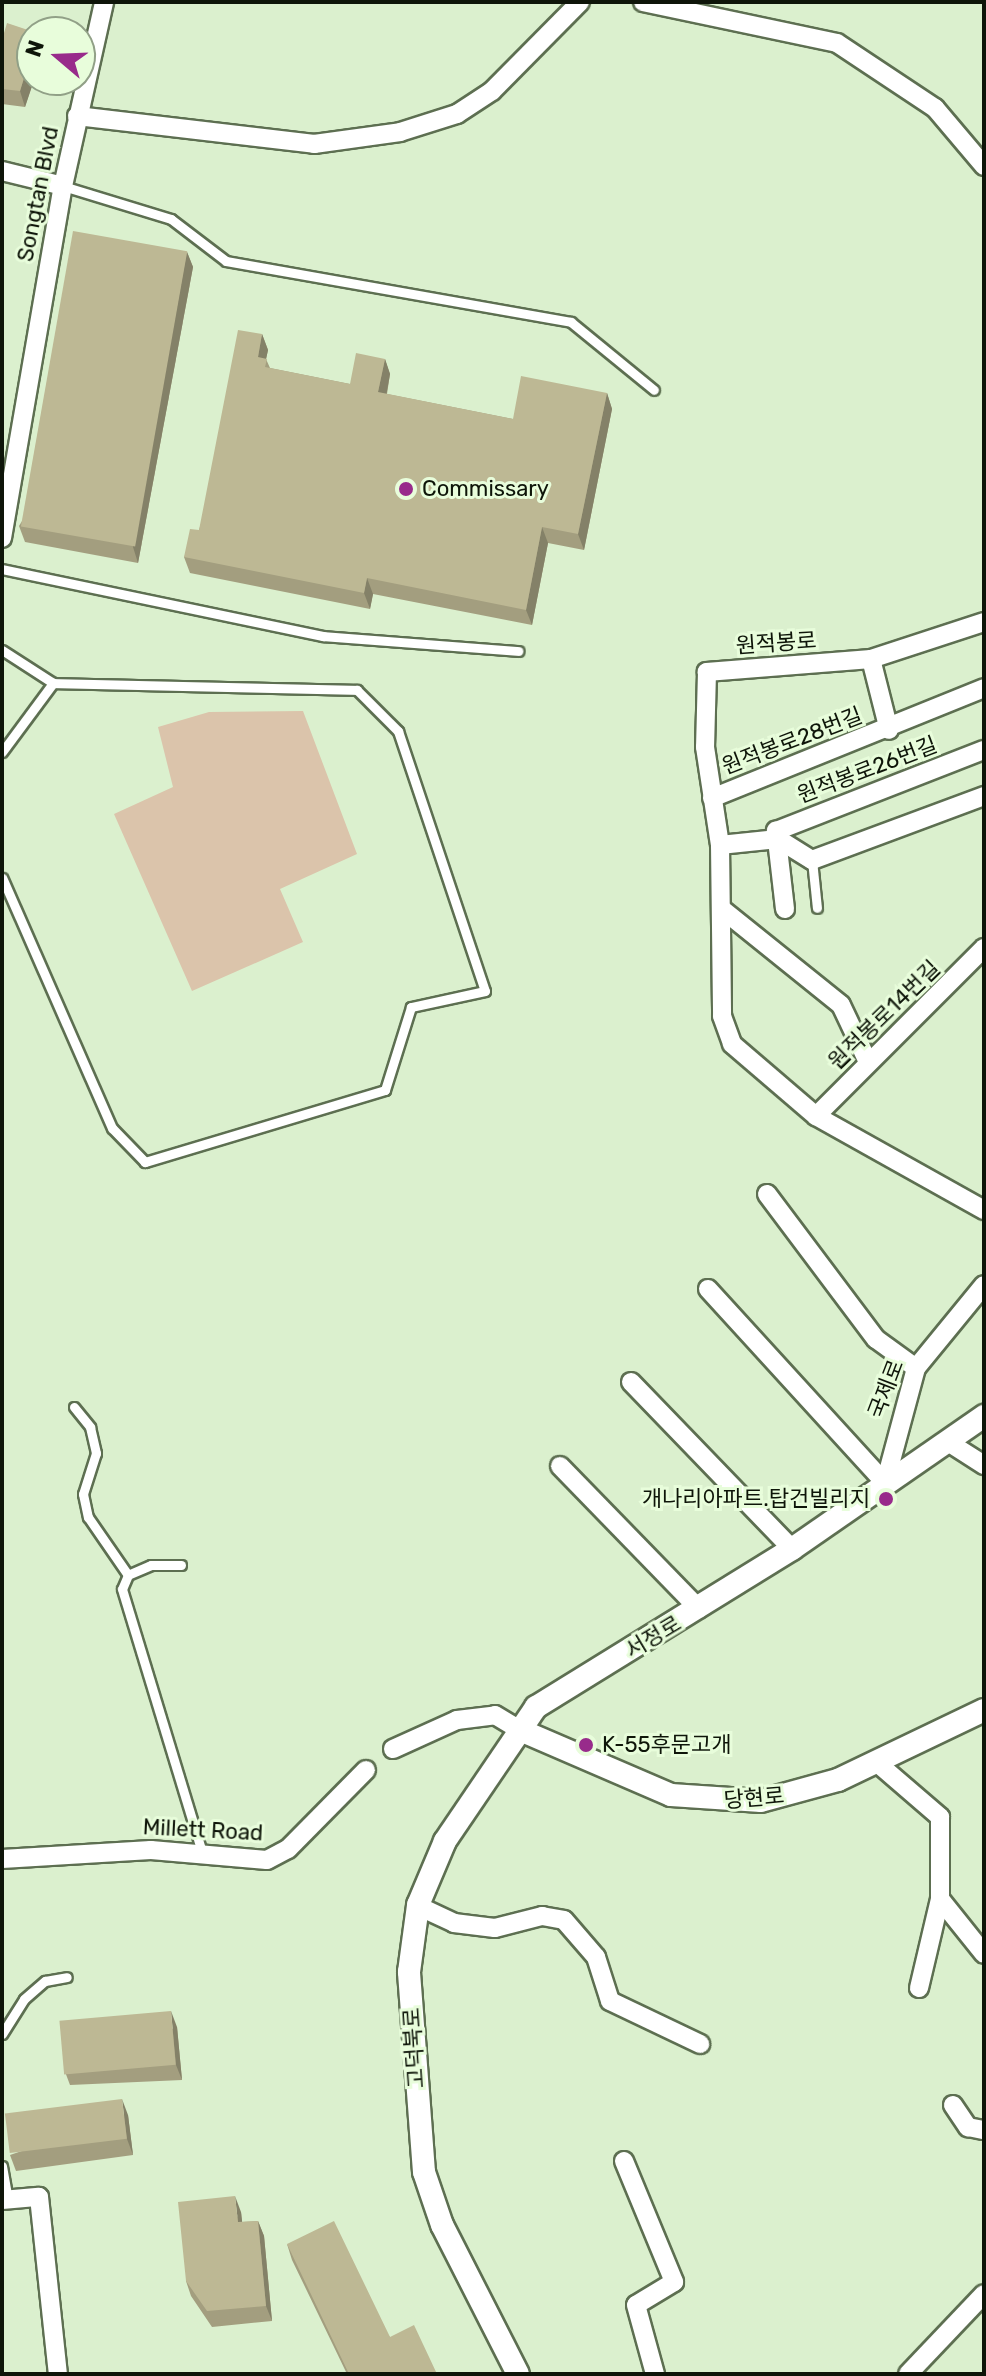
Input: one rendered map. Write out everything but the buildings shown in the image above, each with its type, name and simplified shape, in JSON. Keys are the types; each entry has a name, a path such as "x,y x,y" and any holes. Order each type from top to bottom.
{"street":[{"name":"Songtan Blvd","path":"2,538 63,186 104,2"},
{"path":"77,116 314,144 400,132 457,114 492,91 580,2"},
{"path":"643,2 837,43 935,108 984,166"},
{"path":"2,171 63,186"},
{"name":"원적봉로","path":"984,622 871,659 707,672 712,798 720,845 723,910 722,1016 732,1044 816,1116 984,1210"},
{"name":"원적봉로28번길","path":"871,659 889,730"},
{"name":"원적봉로28번길","path":"712,798 889,730 984,688"},
{"name":"원적봉로26번길","path":"720,845 778,839 776,831 984,750"},
{"path":"778,839 812,860 984,796"},
{"path":"778,839 785,909"},
{"path":"723,910 841,1005 868,1062"},
{"name":"원적봉로14번길","path":"816,1116 984,948"},
{"path":"767,1194 876,1339 916,1368"},
{"name":"국제로","path":"885,1483 916,1368 984,1285"},
{"path":"708,1289 885,1483"},
{"path":"631,1382 792,1549"},
{"name":"서정로","path":"520,1730 536,1707 792,1549 984,1416"},
{"path":"948,1442 984,1465"},
{"path":"560,1466 699,1609"},
{"name":"당현로","path":"520,1730 611,1774 715,1802 804,1793 984,1710"},
{"path":"393,1749 457,1720 495,1715 520,1730"},
{"name":"고덕북로","path":"518,2374 442,2225 424,2172 409,1972 418,1906 445,1841 520,1730"},
{"path":"875,1761 940,1817 940,1899 919,1988"},
{"name":"Millett Road","path":"2,1859 151,1850 203,1855 277,1855 366,1770"},
{"path":"940,1899 984,1954"},
{"path":"418,1906 454,1923 495,1928 542,1916 564,1920 596,1957 610,2001 700,2044"},
{"path":"953,2105 968,2127 984,2130"},
{"path":"624,2161 674,2282 636,2305 655,2374"},
{"path":"5,2200 39,2197 58,2374"},
{"path":"908,2374 984,2294"}],"lane":[{"path":"63,186 171,219 226,261 571,322 654,390"},
{"path":"2,569 323,636 518,651"},
{"path":"2,650 53,683 357,690 398,731 485,991 411,1007 385,1090 145,1162 112,1128 2,878"},
{"path":"2,752 53,683"},
{"path":"812,860 817,908"},
{"path":"74,1407 90,1427 96,1453 83,1494 88,1517 128,1575 126,1604 203,1855"},
{"path":"128,1575 181,1565"},
{"path":"2,2034 24,1999 45,1981 67,1977"},
{"path":"2,2166 5,2200"}],"shaded area":[{"path":"303,711 357,854 280,889 303,942 192,991 114,814 173,787 158,727 209,712"}],"place":[{"name":"Commissary","path":"406,489"},
{"name":"개나리아파트.탑건빌리지","path":"886,1499"},
{"name":"K-55후문고개","path":"586,1745"}]}
